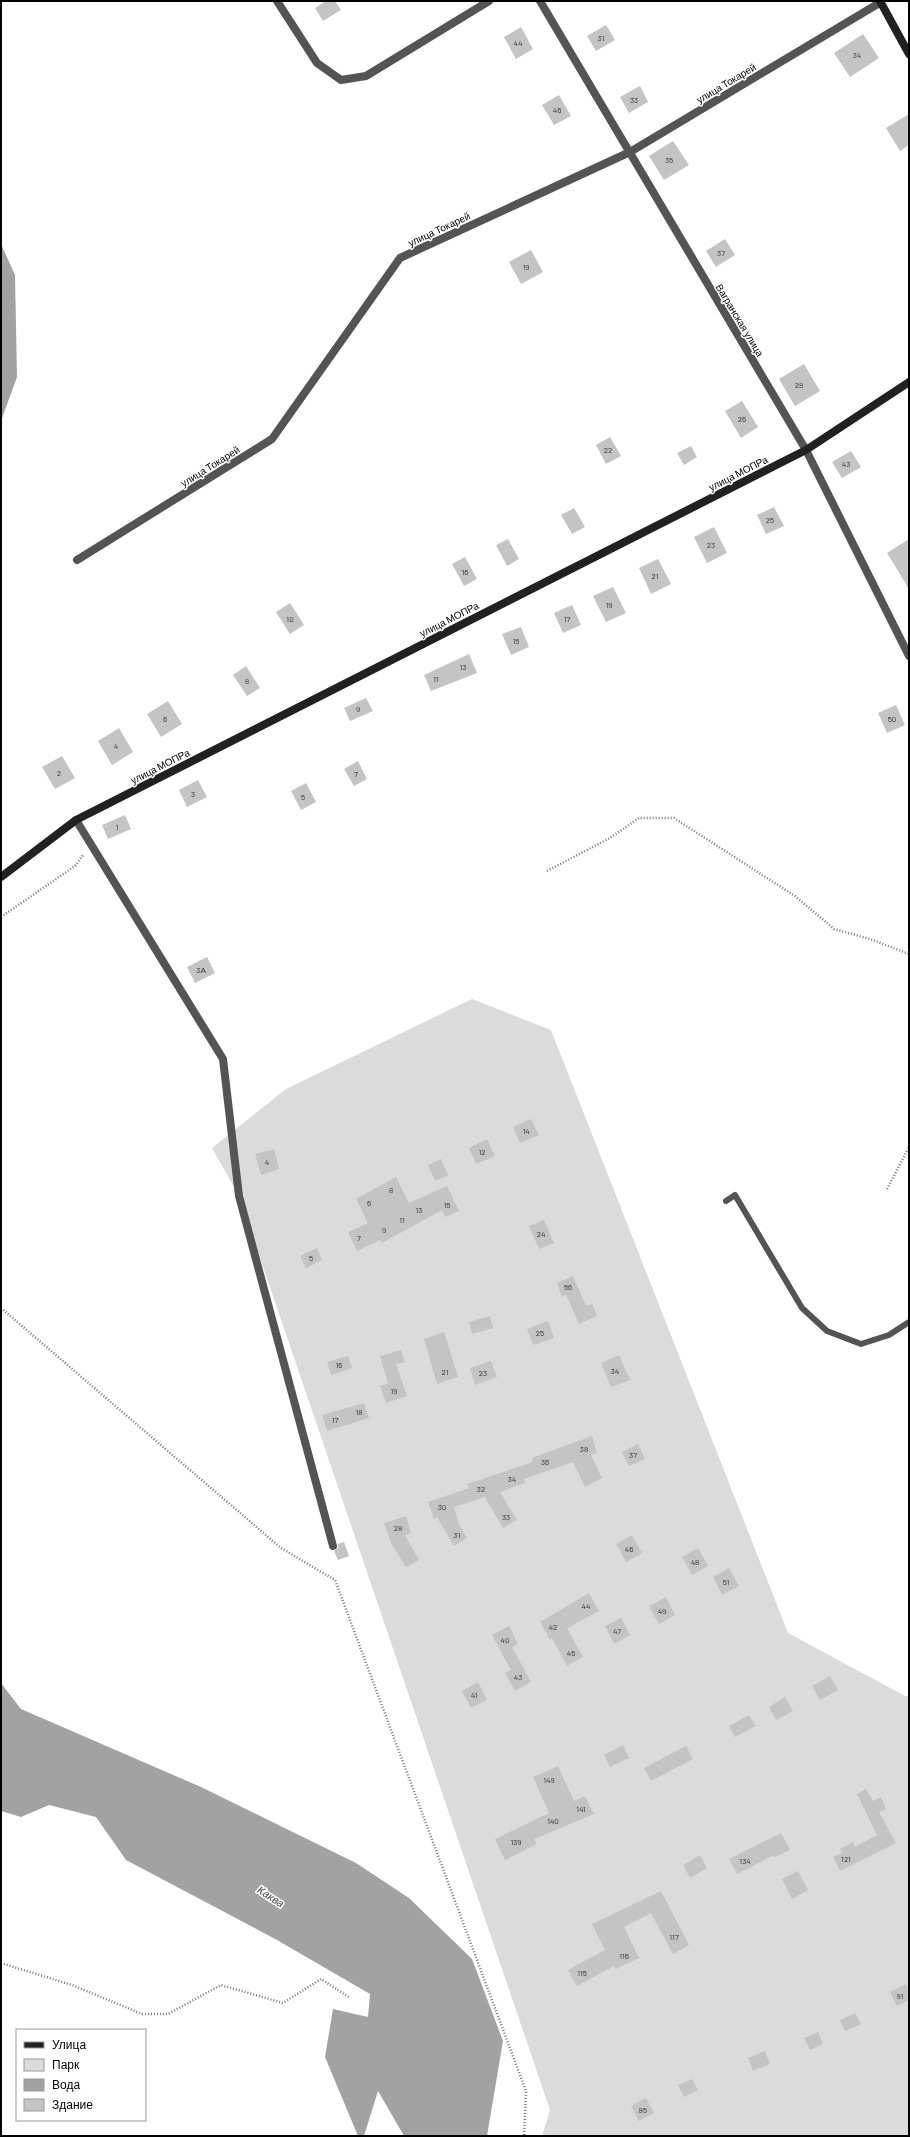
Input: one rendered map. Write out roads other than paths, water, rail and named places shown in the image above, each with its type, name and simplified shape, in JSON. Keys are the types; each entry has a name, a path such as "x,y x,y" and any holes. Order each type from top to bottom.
{"main road":[{"path":"881,2 909,54"},
{"name":"улица МОПРа","path":"1,877 76,820 806,450 909,382"}],"street":[{"path":"277,1 317,63 341,80 366,76 489,1"},
{"name":"Вагранская улица","path":"540,1 806,450 909,656"},
{"name":"улица Токарей","path":"77,560 272,439 400,258 630,152 881,2"},
{"path":"76,820 223,1060 239,1196 333,1546"}],"lane":[{"path":"726,1201 735,1195 802,1308 827,1331 861,1344 889,1335 909,1322"}],"water":[{"path":"1,244 15,275 17,377 1,421"},
{"name":"Каква","path":"1,1683 21,1709 201,1787 356,1863 409,1898 472,1959 503,2041 487,2136 404,2136 378,2091 364,2136 358,2136 325,2057 333,2009 368,2017 370,1994 277,1940 126,1860 96,1817 49,1805 21,1817 1,1811"}]}
